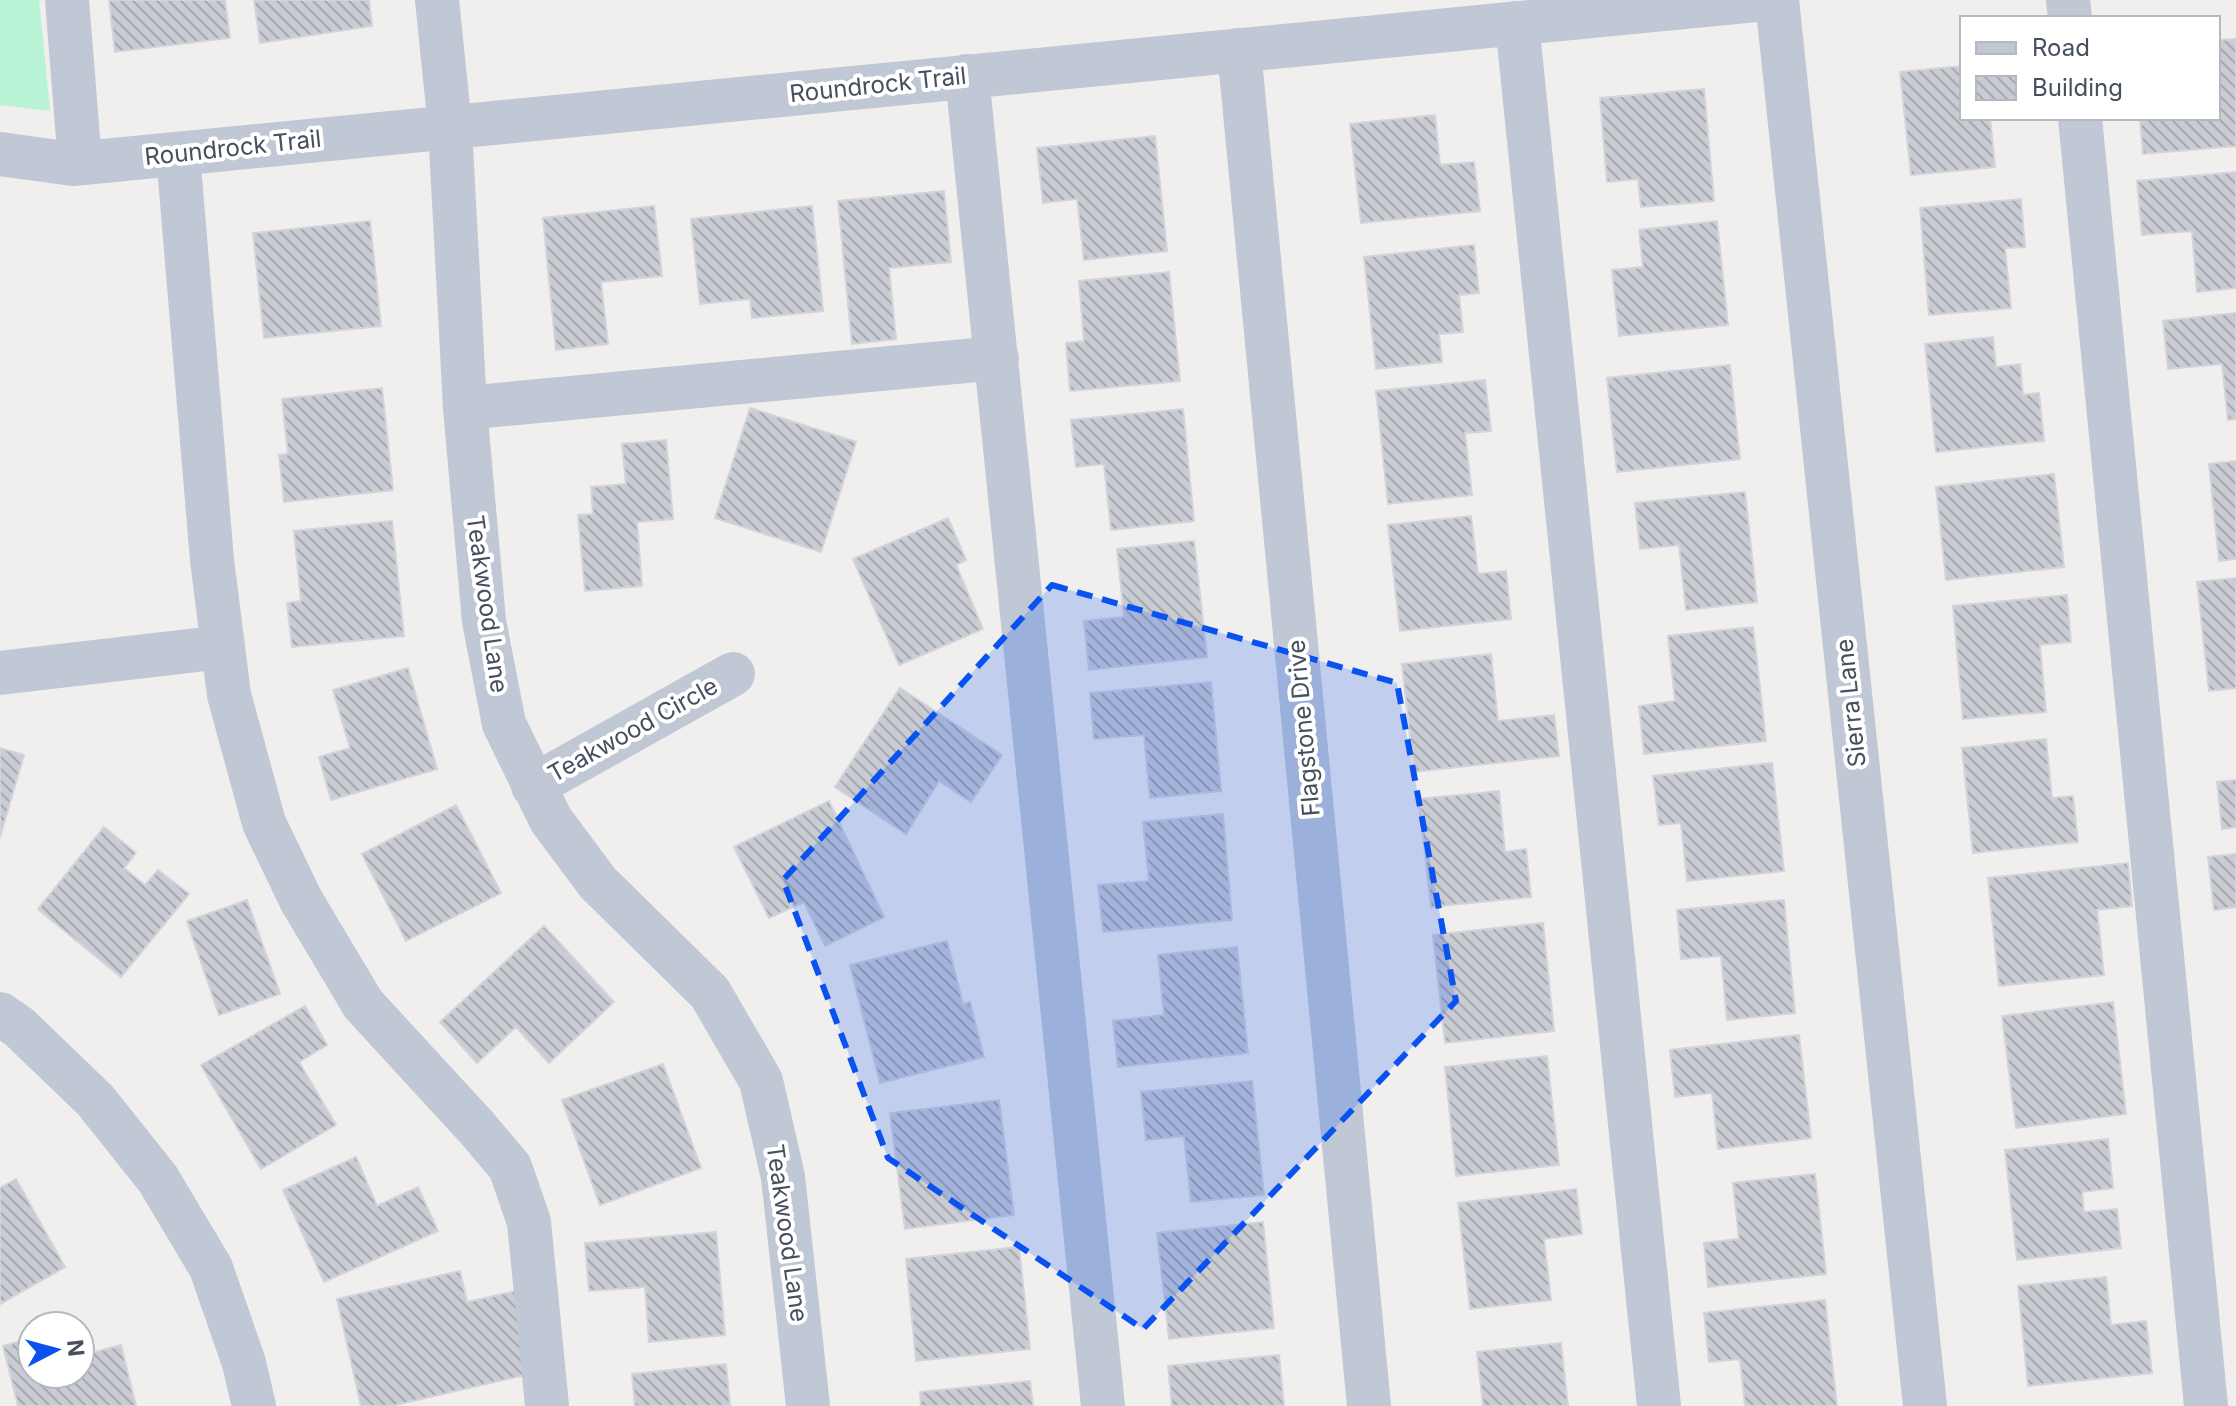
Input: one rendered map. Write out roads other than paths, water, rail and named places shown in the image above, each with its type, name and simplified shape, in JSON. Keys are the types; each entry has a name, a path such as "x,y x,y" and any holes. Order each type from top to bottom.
{"street":[{"path":"67,0 80,163"},
{"name":"Teakwood Lane","path":"437,0 450,127 465,408 484,621 504,724 551,820 598,883 710,993 761,1081 783,1177 808,1406"},
{"name":"Roundrock Trail","path":"0,154 73,164 1239,50 1470,14 1517,23 1756,0"},
{"name":"Sierra Lane","path":"1777,0 1925,1406"},
{"path":"1517,23 1659,1406"},
{"name":"Flagstone Drive","path":"1239,50 1369,1406"},
{"path":"967,76 1103,1406"},
{"path":"2080,120 2206,1406"},
{"path":"178,154 212,560 229,695 264,823 301,900 363,1004 510,1167 529,1222 547,1406"},
{"path":"465,408 997,358"},
{"path":"0,673 223,647"},
{"name":"Teakwood Circle","path":"533,786 733,674"},
{"path":"0,1014 19,1027 95,1100 158,1179 211,1268 244,1363 254,1406"}]}
